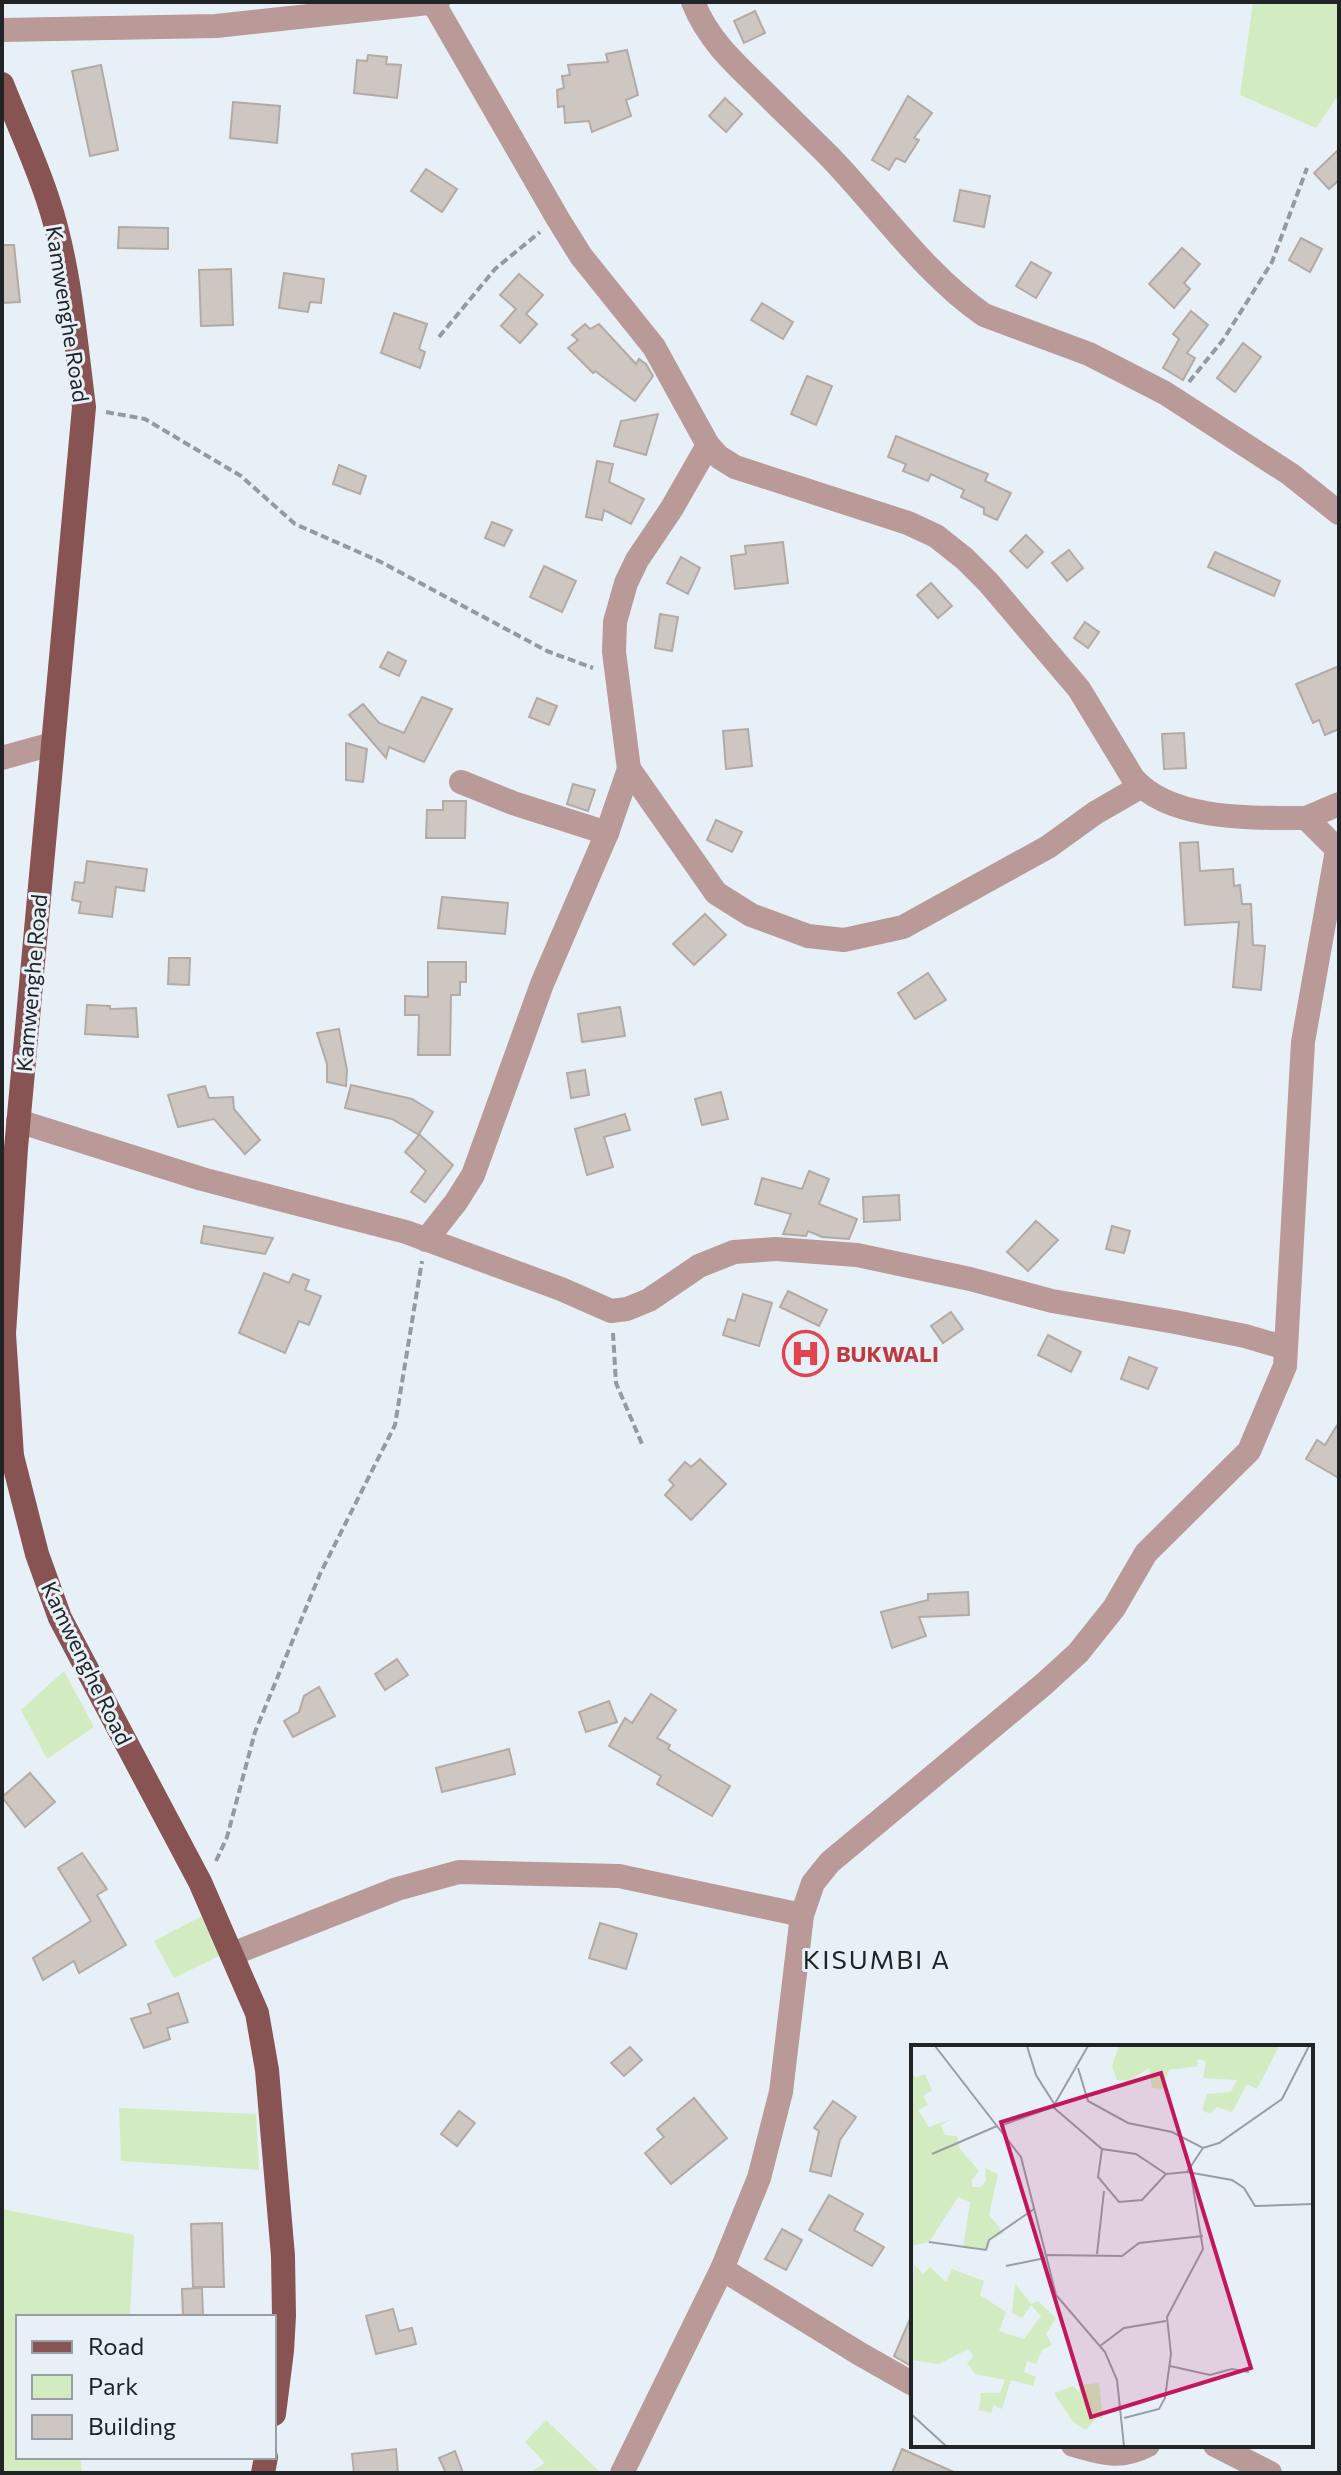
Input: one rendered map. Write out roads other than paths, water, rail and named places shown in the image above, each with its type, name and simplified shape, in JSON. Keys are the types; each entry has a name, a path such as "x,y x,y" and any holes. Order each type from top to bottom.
{"main road":[{"name":"Kamwenghe Road","path":"2,84 48,200 62,253 84,407 18,1121 9,1147 4,1334 12,1456 37,1554 60,1618 200,1882 257,2013 267,2070 283,2256 284,2316 276,2404"}],"street":[{"path":"693,2 716,44 832,159 905,242 970,305 984,315 1089,354 1175,400 1290,474 1339,513"},
{"path":"2,30 216,26 436,3 581,256 654,347 708,445 719,457 735,467 908,523 936,536 988,582 1079,689 1140,787 1165,803 1197,812 1306,818 1339,804"},
{"path":"426,1240 473,1175 542,984 607,833 629,769 616,676 615,622 626,583 637,560 672,508 708,445"},
{"path":"2,758 52,744"},
{"path":"629,769 716,893 751,915 808,936 844,940 903,927 1048,847 1095,813 1140,787"},
{"path":"461,782 513,803 607,833"},
{"path":"622,2473 722,2269 759,2178 781,2092 802,1915 813,1883 830,1862 1078,1653 1114,1608 1146,1553 1249,1451 1285,1366 1303,1042 1338,851 1306,818"},
{"path":"18,1121 202,1179 406,1232 561,1289 611,1311 627,1309 649,1300 699,1266 734,1252 776,1249 857,1255 970,1279 1052,1301 1189,1325 1286,1348"},
{"path":"232,1954 397,1889 459,1872 619,1876 802,1915"},
{"path":"722,2269 911,2383"},
{"path":"1081,2447 1111,2455 1134,2453 1144,2447"},
{"path":"1219,2447 1270,2473"}],"place":[{"name":"BUKWALI","path":"805,1353"}],"district":[{"name":"KISUMBI A","path":"877,1958"}]}
